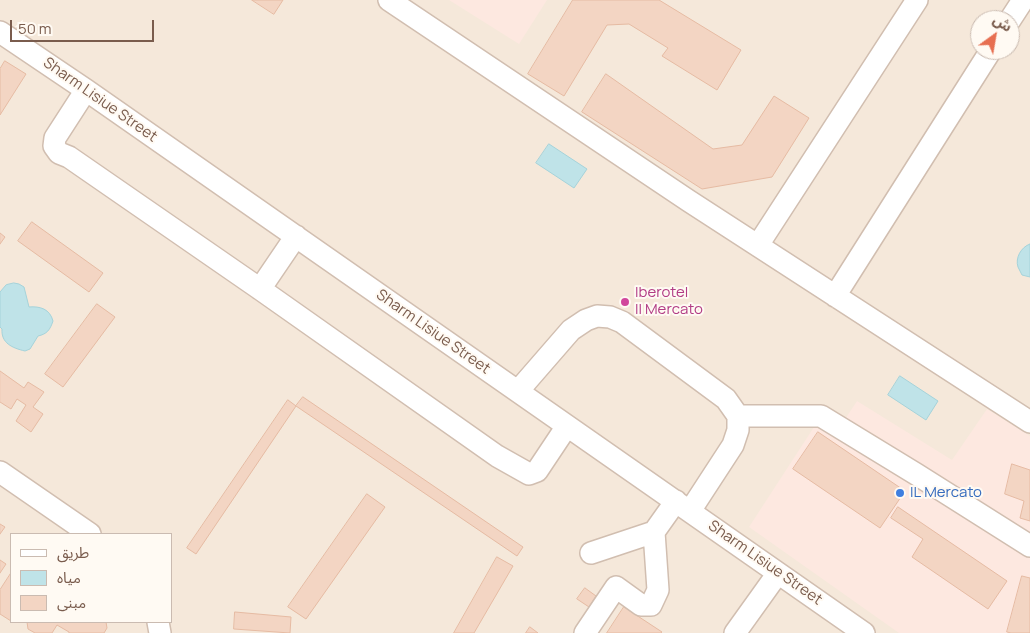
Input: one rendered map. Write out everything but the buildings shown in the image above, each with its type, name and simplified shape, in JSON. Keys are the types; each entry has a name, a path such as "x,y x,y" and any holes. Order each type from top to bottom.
{"street":[{"path":"389,0 689,201 1030,422"},
{"path":"758,245 917,0"},
{"name":"Sharm Lisiue Street","path":"0,32 296,236 864,633"},
{"path":"835,296 985,60"},
{"path":"86,90 54,138 54,146 58,153 82,167 260,289 497,456 529,474 537,470 567,426"},
{"path":"260,289 296,236"},
{"path":"518,391 571,330 586,320 597,316 610,317 622,322 726,398 738,416 738,430 733,445 683,506 654,532 591,553"},
{"path":"738,416 821,416 1030,546"},
{"path":"0,472 89,533"},
{"path":"585,633 616,587 641,605 650,605 658,590 654,532"},
{"path":"736,633 778,573"}],"shaded area":[{"path":"0,0 1030,0 1030,633 0,633"},
{"path":"449,0 547,0 519,44"},
{"name":"IL Mercato","path":"857,401 952,460 987,409 1030,436 1030,633 899,633 749,527 827,407 845,419"}],"water":[{"path":"549,144 587,169 574,188 536,163"},
{"path":"1030,244 1030,277 1022,275 1017,264 1021,250"},
{"path":"14,283 24,287 29,307 44,309 50,314 53,321 48,331 38,336 30,349 25,351 8,344 3,338 0,327 0,292 6,285"},
{"path":"900,376 938,401 926,420 888,395"}],"place":[{"name":"Iberotel Il Mercato","path":"625,302"},
{"name":"IL Mercato","path":"900,493"}]}
